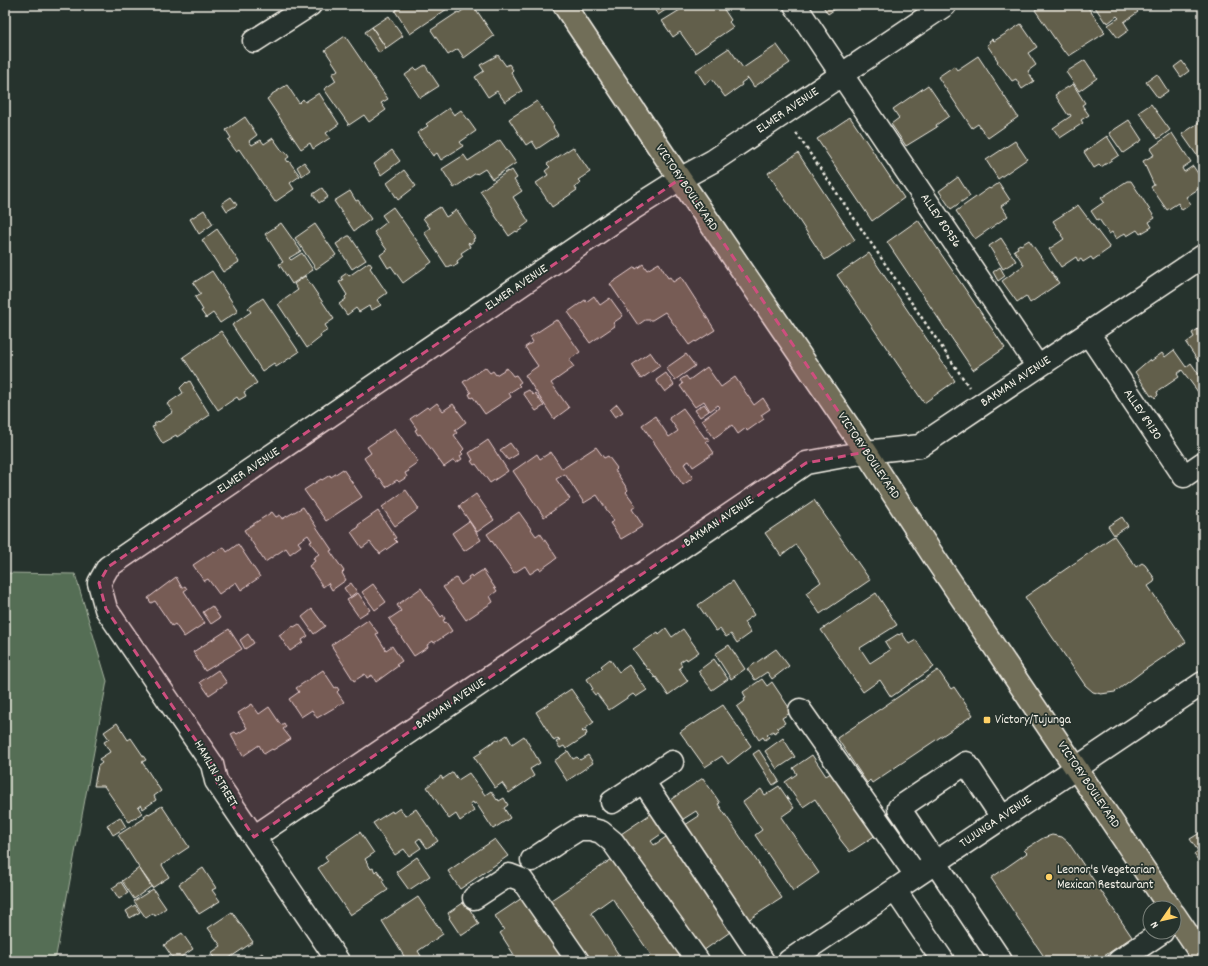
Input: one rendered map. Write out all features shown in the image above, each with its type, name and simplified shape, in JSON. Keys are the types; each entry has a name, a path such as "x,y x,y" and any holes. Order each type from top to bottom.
{"main road":[{"name":"VICTORY BOULEVARD","path":"564,5 680,179 866,452 938,564 1076,768 1159,900"},
{"name":"VICTORY BOULEVARD","path":"1182,932 1203,957"}],"street":[{"path":"254,41 310,5"},
{"name":"ALLEY 80956","path":"794,5 1038,367"},
{"name":"ELMER AVENUE","path":"99,583 108,568 628,212 680,179 713,161 945,5"},
{"name":"BAKMAN AVENUE","path":"254,837 806,463 866,452 920,446 1203,256"},
{"name":"ALLEY 89130","path":"1088,334 1184,476 1203,463"},
{"name":"HAMLIN STREET","path":"99,583 106,609 212,764 216,781 338,961"},
{"name":"TUJUNGA AVENUE","path":"788,961 1203,683"},
{"path":"800,710 916,875"},
{"path":"612,802 672,762"},
{"path":"1001,961 899,808 966,763 1002,817"},
{"path":"643,781 763,961"},
{"path":"532,860 579,829 590,829 601,832 613,842 628,861 698,961"},
{"path":"474,898 509,875 522,880 578,961"},
{"path":"895,890 943,961"},
{"path":"1119,961 1146,940"}],"path":[{"path":"783,114 982,405"}],"highlighted area":[{"path":"680,179 866,452 806,463 254,837 216,781 212,764 106,609 99,583 108,567"}],"green space":[{"path":"5,573 75,574 107,681 55,961 5,961"}],"building":[{"path":"402,5 453,5 410,34 395,11"},
{"path":"470,5 473,5 494,36 464,58 458,49 448,55 431,30"},
{"path":"651,5 673,5 658,15"},
{"path":"688,5 713,5 715,7 721,5 731,20 729,22 733,27 695,53 680,32 673,37 662,21"},
{"path":"822,5 841,5 828,14"},
{"path":"1042,5 1086,5 1105,33 1069,56 1065,51 1064,52 1035,10"},
{"path":"1096,5 1139,5 1135,8 1138,12 1124,22 1129,30 1118,38 1108,25 1119,18 1117,16 1108,23 1107,21 1105,22 1095,7 1097,6"},
{"path":"389,16 403,36 386,48 372,27"},
{"path":"1021,24 1037,47 1028,53 1036,65 1028,71 1034,81 1022,89 1016,79 1012,81 999,65 997,62 998,61 987,45 992,39 994,41"},
{"path":"372,27 386,48 379,53 365,32"},
{"path":"345,36 388,99 381,103 386,110 369,122 364,115 349,125 324,89 336,81 332,74 338,70 325,50"},
{"path":"777,45 790,63 754,87 748,78 741,83 742,85 725,97 712,79 705,84 696,70 729,48 743,68"},
{"path":"498,55 506,66 509,64 513,70 511,72 522,91 505,102 497,91 488,97 475,77 484,71 480,65"},
{"path":"978,56 1018,117 988,138 978,124 972,128 938,77 954,66 957,70"},
{"path":"1085,60 1097,78 1079,91 1066,72"},
{"path":"1182,61 1189,71 1181,77 1174,67"},
{"path":"425,65 439,86 420,98 405,75 415,68 417,70"},
{"path":"1157,74 1168,91 1158,98 1146,82"},
{"path":"1073,84 1085,103 1082,105 1089,115 1081,120 1083,123 1060,138 1053,128 1071,116 1070,114 1068,115 1055,95"},
{"path":"287,85 299,103 303,99 305,102 319,93 339,124 326,133 330,138 313,149 310,143 301,149 267,99 272,94"},
{"path":"928,85 949,116 936,125 937,127 906,146 891,124 899,118 893,109"},
{"path":"537,101 554,126 553,127 558,135 537,149 532,141 526,145 509,119"},
{"path":"1151,104 1170,130 1158,139 1139,112"},
{"path":"449,108 454,115 461,110 476,131 460,142 463,146 441,160 437,153 433,156 417,133 428,126 426,124"},
{"path":"245,117 257,135 249,141 252,145 261,140 264,144 273,138 283,152 285,151 289,157 286,159 300,176 290,183 294,189 275,202 239,149 236,151 228,140 231,138 226,130"},
{"path":"850,117 904,198 872,221 817,139"},
{"path":"1129,120 1142,140 1123,153 1109,133"},
{"path":"1203,120 1203,164 1182,134"},
{"path":"1172,133 1191,162 1182,168 1184,172 1193,166 1203,181 1203,186 1186,197 1191,204 1182,210 1178,203 1167,210 1151,187 1154,185 1143,161 1154,155 1150,149"},
{"path":"1107,136 1119,155 1101,167 1099,165 1094,168 1084,152"},
{"path":"500,140 516,163 492,179 485,169 477,174 476,173 454,188 442,169 464,155 468,161"},
{"path":"1015,141 1027,159 998,179 986,160"},
{"path":"573,147 590,172 578,180 581,183 575,187 577,190 552,207 536,183 548,175 545,171 550,167 547,164"},
{"path":"392,150 400,161 381,175 374,164"},
{"path":"798,153 855,240 825,260 768,173"},
{"path":"304,162 310,170 302,176 297,167"},
{"path":"404,170 416,186 398,200 387,183"},
{"path":"512,170 517,178 514,180 522,191 513,197 529,222 521,228 522,229 509,236 480,191 508,171 509,172"},
{"path":"958,177 970,196 951,209 939,191"},
{"path":"1127,181 1131,181 1155,218 1149,222 1152,227 1140,234 1137,230 1127,236 1125,233 1116,239 1112,232 1109,234 1099,219 1097,220 1091,211 1104,202 1101,198"},
{"path":"999,183 1010,200 1001,206 1008,216 975,239 956,211 989,188 990,189"},
{"path":"322,188 328,197 319,203 313,194"},
{"path":"350,191 371,219 354,231 334,201"},
{"path":"231,197 237,205 227,211 222,203"},
{"path":"1078,205 1110,248 1093,260 1091,257 1083,262 1081,259 1078,261 1076,257 1061,267 1049,249 1064,239 1053,221"},
{"path":"393,207 432,262 403,283 391,266 388,268 380,255 387,250 374,232 387,222 382,215"},
{"path":"440,207 446,217 457,210 475,238 470,244 469,242 468,243 470,247 461,253 463,256 457,261 458,264 453,267 451,265 447,267 424,232 430,228 423,218"},
{"path":"204,210 213,224 199,234 190,219"},
{"path":"918,220 1005,348 973,370 887,242"},
{"path":"281,223 301,251 289,258 291,260 302,253 313,270 292,284 279,264 283,262 265,234"},
{"path":"315,224 336,255 316,269 295,238"},
{"path":"217,229 239,262 223,272 202,240"},
{"path":"350,236 366,260 352,269 336,244"},
{"path":"1001,238 1016,261 1003,269 989,246"},
{"path":"1029,240 1059,283 1030,303 1026,296 1017,302 1002,281 1024,265 1014,250 1018,248 1017,246 1020,244 1021,245"},
{"path":"869,253 955,381 924,403 837,275"},
{"path":"369,262 372,266 370,268 387,293 377,300 381,305 372,310 369,306 359,312 356,308 347,315 339,304 346,299 345,297 347,295 339,282 343,280 341,277 347,273 349,276"},
{"path":"659,263 668,278 670,277 673,282 681,277 715,330 689,345 665,312 652,320 645,320 638,325 610,284 635,267 636,269 643,264 647,270"},
{"path":"1000,267 1005,276 998,281 993,272"},
{"path":"212,271 238,311 220,323 213,313 206,318 195,297 201,294 193,283"},
{"path":"305,276 334,319 325,325 328,330 320,335 321,337 307,348 278,304 298,290 294,284"},
{"path":"594,296 600,305 610,298 623,316 613,323 615,326 590,343 568,312 585,300 586,302"},
{"path":"263,298 299,352 276,367 274,363 262,371 232,325 251,312 248,308"},
{"path":"558,320 580,352 569,360 574,367 551,383 569,408 554,419 525,375 538,366 525,347 533,342 530,337"},
{"path":"1203,326 1203,357 1198,361 1186,343 1194,337 1192,333"},
{"path":"221,331 257,383 244,392 246,396 239,400 237,397 218,410 183,357"},
{"path":"1174,350 1186,367 1191,363 1203,380 1203,388 1198,392 1182,370 1177,374 1179,377 1157,392 1158,395 1155,398 1153,395 1151,396 1135,372 1150,359 1151,361 1162,353 1165,357"},
{"path":"650,352 660,366 641,379 632,365"},
{"path":"686,354 695,366 675,380 666,368"},
{"path":"485,367 490,373 493,371 496,375 507,368 513,376 516,375 521,382 518,384 520,386 509,393 511,397 485,414 473,397 471,398 469,394 471,393 463,382"},
{"path":"707,367 721,387 735,377 754,405 763,398 770,409 761,415 764,419 747,431 746,428 738,434 732,425 714,438 702,420 720,407 718,405 710,411 704,401 695,407 680,386 683,384 680,380 686,376 689,380"},
{"path":"666,373 674,385 665,392 656,380"},
{"path":"190,381 210,415 177,437 176,435 163,444 152,427 155,426 154,424 158,421 159,422 173,412 167,404 183,393 180,388 186,382 187,383"},
{"path":"529,390 533,395 535,393 544,406 536,411 523,393"},
{"path":"437,403 443,411 453,404 466,422 455,430 457,433 454,435 464,449 461,452 463,454 460,456 462,459 456,463 454,460 444,467 420,434 418,435 415,430 417,429 410,419 427,407 429,409"},
{"path":"617,404 623,412 615,417 610,410"},
{"path":"704,404 709,411 700,417 695,410"},
{"path":"683,408 705,438 707,437 709,440 706,441 714,453 693,467 689,461 684,464 693,478 683,485 642,425 655,416 669,437 678,431 669,418"},
{"path":"395,428 418,462 405,473 407,477 399,482 397,480 386,487 380,478 378,479 364,458 371,453 367,447"},
{"path":"488,440 508,471 490,483 476,464 474,465 471,461 473,460 469,453"},
{"path":"510,443 518,454 508,460 500,450"},
{"path":"596,447 604,458 608,456 617,468 615,470 628,490 626,492 636,506 632,509 643,526 621,539 610,523 614,521 597,495 584,503 565,474 556,479 570,499 544,517 513,471 537,454 540,459 551,452 562,469"},
{"path":"343,469 362,497 326,521 304,490 321,479 322,480 330,475 331,477"},
{"path":"406,490 419,509 395,526 382,507"},
{"path":"476,494 494,520 477,532 459,506"},
{"path":"814,500 870,580 820,614 806,593 821,582 796,545 781,556 765,533"},
{"path":"303,507 332,550 330,551 344,571 342,573 346,580 332,590 328,583 323,587 309,566 315,561 313,558 319,554 310,542 312,541 308,535 298,542 301,546 290,554 286,548 265,562 244,530 272,512 276,517 280,515 282,519"},
{"path":"378,511 396,538 394,539 397,542 380,554 370,542 362,548 351,532 359,527 358,525"},
{"path":"519,512 536,536 540,533 557,558 540,570 539,568 530,574 525,566 514,573 487,534"},
{"path":"1122,517 1128,526 1114,535 1108,526"},
{"path":"469,521 481,540 464,551 452,533"},
{"path":"1114,536 1136,567 1142,563 1155,579 1154,582 1148,586 1186,642 1115,692 1101,694 1093,692 1085,685 1025,597"},
{"path":"238,544 260,577 241,590 236,582 219,594 208,579 204,581 193,565 214,551 215,552 224,547 227,552"},
{"path":"483,570 497,591 490,596 493,602 466,620 443,587 456,578 461,585 469,579 468,577 471,575 472,577"},
{"path":"176,577 182,588 185,586 187,589 184,591 205,623 184,637 175,624 172,626 155,601 151,603 148,598"},
{"path":"733,581 754,615 744,622 751,633 737,643 731,634 726,637 720,629 716,631 698,605"},
{"path":"351,583 357,592 350,597 344,588"},
{"path":"373,584 386,602 375,610 362,592"},
{"path":"421,588 441,617 443,615 445,619 443,620 452,631 434,643 433,641 427,645 428,647 414,656 389,619 401,611 397,605"},
{"path":"358,593 370,610 359,617 347,600"},
{"path":"876,593 897,625 860,648 870,663 890,650 885,642 902,633 909,644 916,640 934,667 891,697 880,680 863,692 821,630"},
{"path":"212,606 220,618 211,624 203,612"},
{"path":"312,609 325,626 314,634 302,617"},
{"path":"368,620 378,633 376,634 386,650 392,646 402,661 396,665 398,666 376,682 372,675 367,678 365,674 354,681 331,645"},
{"path":"299,624 308,636 302,640 303,642 290,651 279,635"},
{"path":"666,628 672,637 683,629 699,652 687,660 686,658 680,662 682,666 679,668 688,681 668,695 656,677 655,678 649,669 648,670 633,649 658,632 659,634"},
{"path":"229,629 242,649 205,671 193,652"},
{"path":"248,634 254,643 245,649 240,640"},
{"path":"729,645 745,669 731,679 715,654"},
{"path":"776,649 789,666 772,679 767,672 755,680 747,669"},
{"path":"610,659 619,672 629,665 647,690 636,697 633,694 609,710 597,694 595,695 591,690 593,689 587,679 603,668 601,666"},
{"path":"714,659 728,679 712,690 698,671"},
{"path":"218,670 227,683 209,695 200,682"},
{"path":"323,670 335,688 337,687 339,690 337,692 344,702 317,718 312,710 301,717 289,699 299,692 296,688"},
{"path":"938,670 951,689 954,687 973,715 872,783 870,780 867,783 837,738"},
{"path":"762,679 767,686 772,682 792,712 782,718 785,723 777,728 779,730 774,733 773,731 767,735 769,737 765,740 763,737 759,740 737,707 745,701 744,699 746,698 743,692"},
{"path":"571,689 594,722 582,731 586,731 586,736 566,749 564,746 560,748 556,742 560,740 558,738 554,741 536,712"},
{"path":"252,704 259,714 269,707 281,725 284,723 286,727 283,729 291,739 264,754 259,745 243,756 231,734 235,732 237,734 247,728 238,713"},
{"path":"723,705 751,746 728,764 722,756 705,767 680,732"},
{"path":"117,723 128,740 131,738 146,760 142,762 161,791 154,796 156,800 143,809 141,805 138,807 142,813 129,822 104,786 94,786 98,766 102,763 99,759 110,752 104,742 109,739 104,732"},
{"path":"507,735 512,744 524,736 540,763 530,769 534,776 509,793 502,783 495,788 474,757 497,739 498,741"},
{"path":"783,738 795,757 777,769 765,751"},
{"path":"759,750 779,781 773,785 753,754"},
{"path":"568,751 573,759 577,757 580,760 588,755 593,763 567,781 554,761"},
{"path":"812,755 826,776 834,771 876,835 850,852 839,838 840,837 815,799 803,807 785,782 797,774 793,768"},
{"path":"453,772 458,780 469,773 485,795 491,791 497,800 498,799 499,801 504,798 508,805 504,808 510,818 493,829 476,803 474,804 473,802 470,804 474,811 460,821 456,814 449,819 427,787 441,776 443,779"},
{"path":"703,778 720,803 718,804 782,898 748,920 685,825 699,816 696,811 677,823 664,804"},
{"path":"779,786 794,808 781,817 819,873 793,891 755,835 762,830 743,802 761,789 765,795"},
{"path":"162,806 189,847 162,865 169,877 152,888 118,835 145,818 144,816 148,813 149,814"},
{"path":"400,808 405,816 416,809 438,841 427,848 420,838 416,841 421,848 409,856 404,849 395,855 373,823 392,811 393,813"},
{"path":"658,809 670,828 651,841 654,845 669,835 733,930 700,953 618,836"},
{"path":"120,817 126,827 113,835 107,825"},
{"path":"1203,831 1203,868 1194,854 1198,851 1190,839"},
{"path":"360,832 374,853 365,859 371,869 373,868 375,872 377,870 384,880 382,881 388,890 350,915 318,868 328,861 325,856"},
{"path":"1052,835 1062,837 1068,842 1132,937 1097,961 1047,961 991,878 1027,853 1024,850 1043,838"},
{"path":"495,839 508,856 460,889 448,871"},
{"path":"618,855 690,961 642,961 651,955 612,898 591,913 623,961 588,961 548,902"},
{"path":"417,857 430,876 409,890 396,872"},
{"path":"139,868 152,886 134,899 122,881"},
{"path":"203,868 216,888 212,890 220,901 199,914 179,884"},
{"path":"121,882 128,893 119,899 112,888"},
{"path":"153,889 166,908 155,916 153,913 146,918 134,901"},
{"path":"528,894 568,961 518,961 500,933 504,930 495,916"},
{"path":"418,897 443,934 418,951 424,961 407,961 382,921"},
{"path":"463,903 466,906 467,905 479,924 461,936 449,918 448,913"},
{"path":"135,905 140,912 130,918 126,911"},
{"path":"232,912 253,942 225,961 216,961 211,953 221,946 208,928"},
{"path":"182,933 193,949 175,961 164,945"},
{"path":"262,953 267,961 251,961"},
{"path":"501,956 504,961 494,961"}],"place":[{"name":"Victory/Tujunga","path":"987,720"},
{"name":"Leonor's Vegetarian Mexican Restaurant","path":"1049,877"}]}
